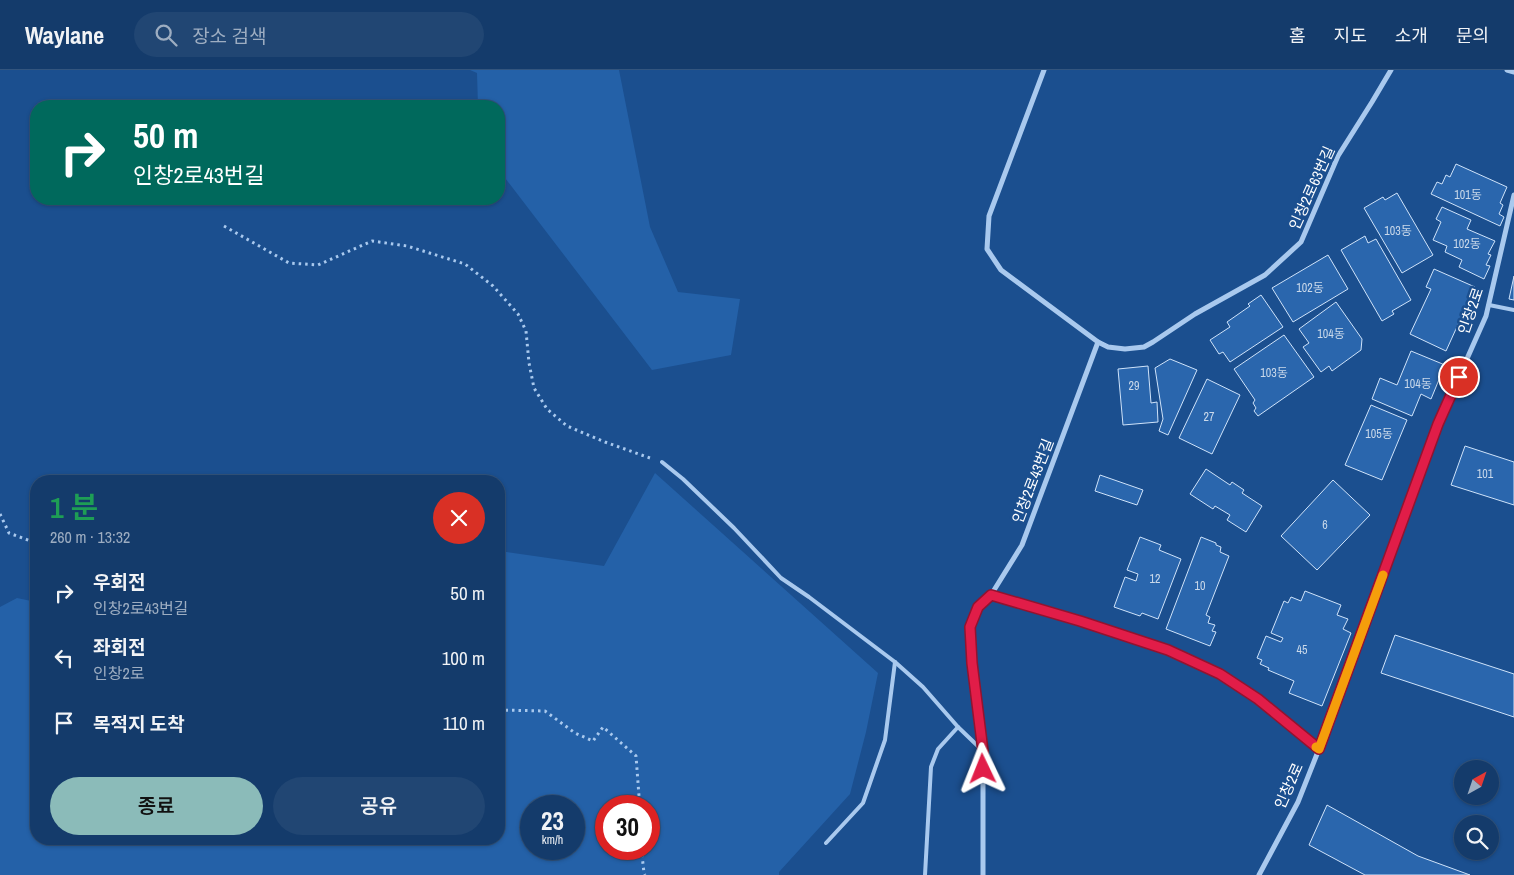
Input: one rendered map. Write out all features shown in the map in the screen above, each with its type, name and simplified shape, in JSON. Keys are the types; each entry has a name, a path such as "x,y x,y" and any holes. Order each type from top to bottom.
{"street":[{"path":"1044,70 989,216 987,249 1000,270 1098,342"},
{"name":"인창2로63번길","path":"1098,342 1108,347 1124,349 1144,346 1195,314 1265,275 1302,242 1338,156 1391,70"},
{"path":"1507,70 1514,72"},
{"name":"인창2로","path":"1258,875 1298,802 1438,424 1486,316 1514,195"},
{"name":"인창2로43번길","path":"984,875 983,751 972,663 970,627 978,607 991,595 1022,545 1098,342"},
{"path":"991,595 1080,621 1168,650 1220,674 1258,699 1319,749"}],"lane":[{"path":"1489,305 1514,310"},
{"path":"662,462 683,479 734,528 781,578 895,662 923,686 958,727 983,751"},
{"path":"826,843 863,803 886,740 895,662"},
{"path":"925,875 932,767 938,749 958,727"}],"path":[{"path":"224,226 289,263 318,265 372,241 407,246 465,264 493,286 518,314 526,331 529,364 534,388 546,409 567,426 662,462"},
{"path":"0,514 9,533 30,541"},
{"path":"505,710 545,711 575,734 593,742 603,727 636,756 639,795"},
{"path":"643,860 645,875"}],"shaded area":[{"path":"470,70 619,70 650,227 678,292 740,299 731,355 652,370 505,178 505,100 478,100 477,73"},
{"path":"655,473 878,673 866,732 850,794 779,872 779,875 0,875 0,607 17,598 30,601 30,845 505,845 505,552 604,566"}],"building":[{"path":"1456,164 1507,187 1500,203 1503,205 1499,214 1504,217 1500,226 1431,194 1437,182 1442,184 1446,175 1450,177"},
{"path":"1397,193 1433,255 1402,273 1364,208 1383,197 1385,200"},
{"path":"1442,207 1471,220 1467,229 1495,241 1488,254 1491,255 1486,265 1490,266 1484,279 1459,267 1462,260 1445,252 1447,246 1433,240 1441,222 1436,219"},
{"path":"1365,236 1368,243 1376,239 1411,300 1392,311 1394,314 1382,321 1341,250"},
{"path":"1328,255 1348,289 1293,322 1272,288"},
{"path":"1434,269 1475,287 1446,351 1410,334 1431,289 1426,287"},
{"path":"1514,276 1514,300 1509,299"},
{"path":"1261,295 1283,327 1230,362 1223,352 1219,354 1210,340 1230,327 1227,322 1250,306 1248,304"},
{"path":"1336,302 1362,339 1361,350 1332,371 1329,366 1321,372 1303,347 1309,343 1299,329"},
{"path":"1284,335 1314,377 1258,416 1254,411 1256,408 1253,403 1255,400 1234,369"},
{"path":"1411,351 1445,365 1431,399 1421,394 1412,416 1372,399 1380,378 1397,385"},
{"path":"1170,359 1197,370 1168,435 1159,431 1163,419 1155,368"},
{"path":"1148,366 1151,403 1157,402 1158,422 1123,425 1118,369"},
{"path":"1207,379 1240,395 1212,454 1179,438"},
{"path":"1371,405 1407,420 1382,480 1345,465"},
{"path":"1465,446 1514,462 1514,505 1451,485"},
{"path":"1206,469 1230,485 1232,482 1244,490 1242,493 1262,506 1246,532 1227,520 1230,515 1215,506 1213,509 1190,494"},
{"path":"1100,475 1143,490 1137,505 1095,491"},
{"path":"1333,480 1370,515 1317,570 1281,536"},
{"path":"1140,537 1161,545 1159,550 1181,559 1158,619 1142,613 1140,616 1114,607 1125,577 1136,581 1138,574 1127,570"},
{"path":"1201,537 1216,543 1216,545 1221,547 1220,552 1229,556 1206,615 1210,617 1208,623 1215,625 1212,631 1216,632 1210,646 1166,629"},
{"path":"1305,591 1341,605 1337,615 1348,619 1343,629 1351,633 1322,706 1289,693 1294,681 1268,670 1269,668 1260,664 1262,660 1257,658 1266,636 1281,642 1283,638 1271,633 1284,601 1288,603 1291,597 1301,601"},
{"path":"1395,635 1514,674 1514,717 1381,673"},
{"path":"1327,805 1418,856 1470,875 1365,875 1309,845"}],"slow traffic":[{"path":"1316,747 1319,749 1383,575"}],"route":[{"path":"983,769 983,751 972,663 970,627 978,607 991,595 1080,621 1168,650 1220,674 1258,699 1319,749 1438,424 1459,377"}]}
